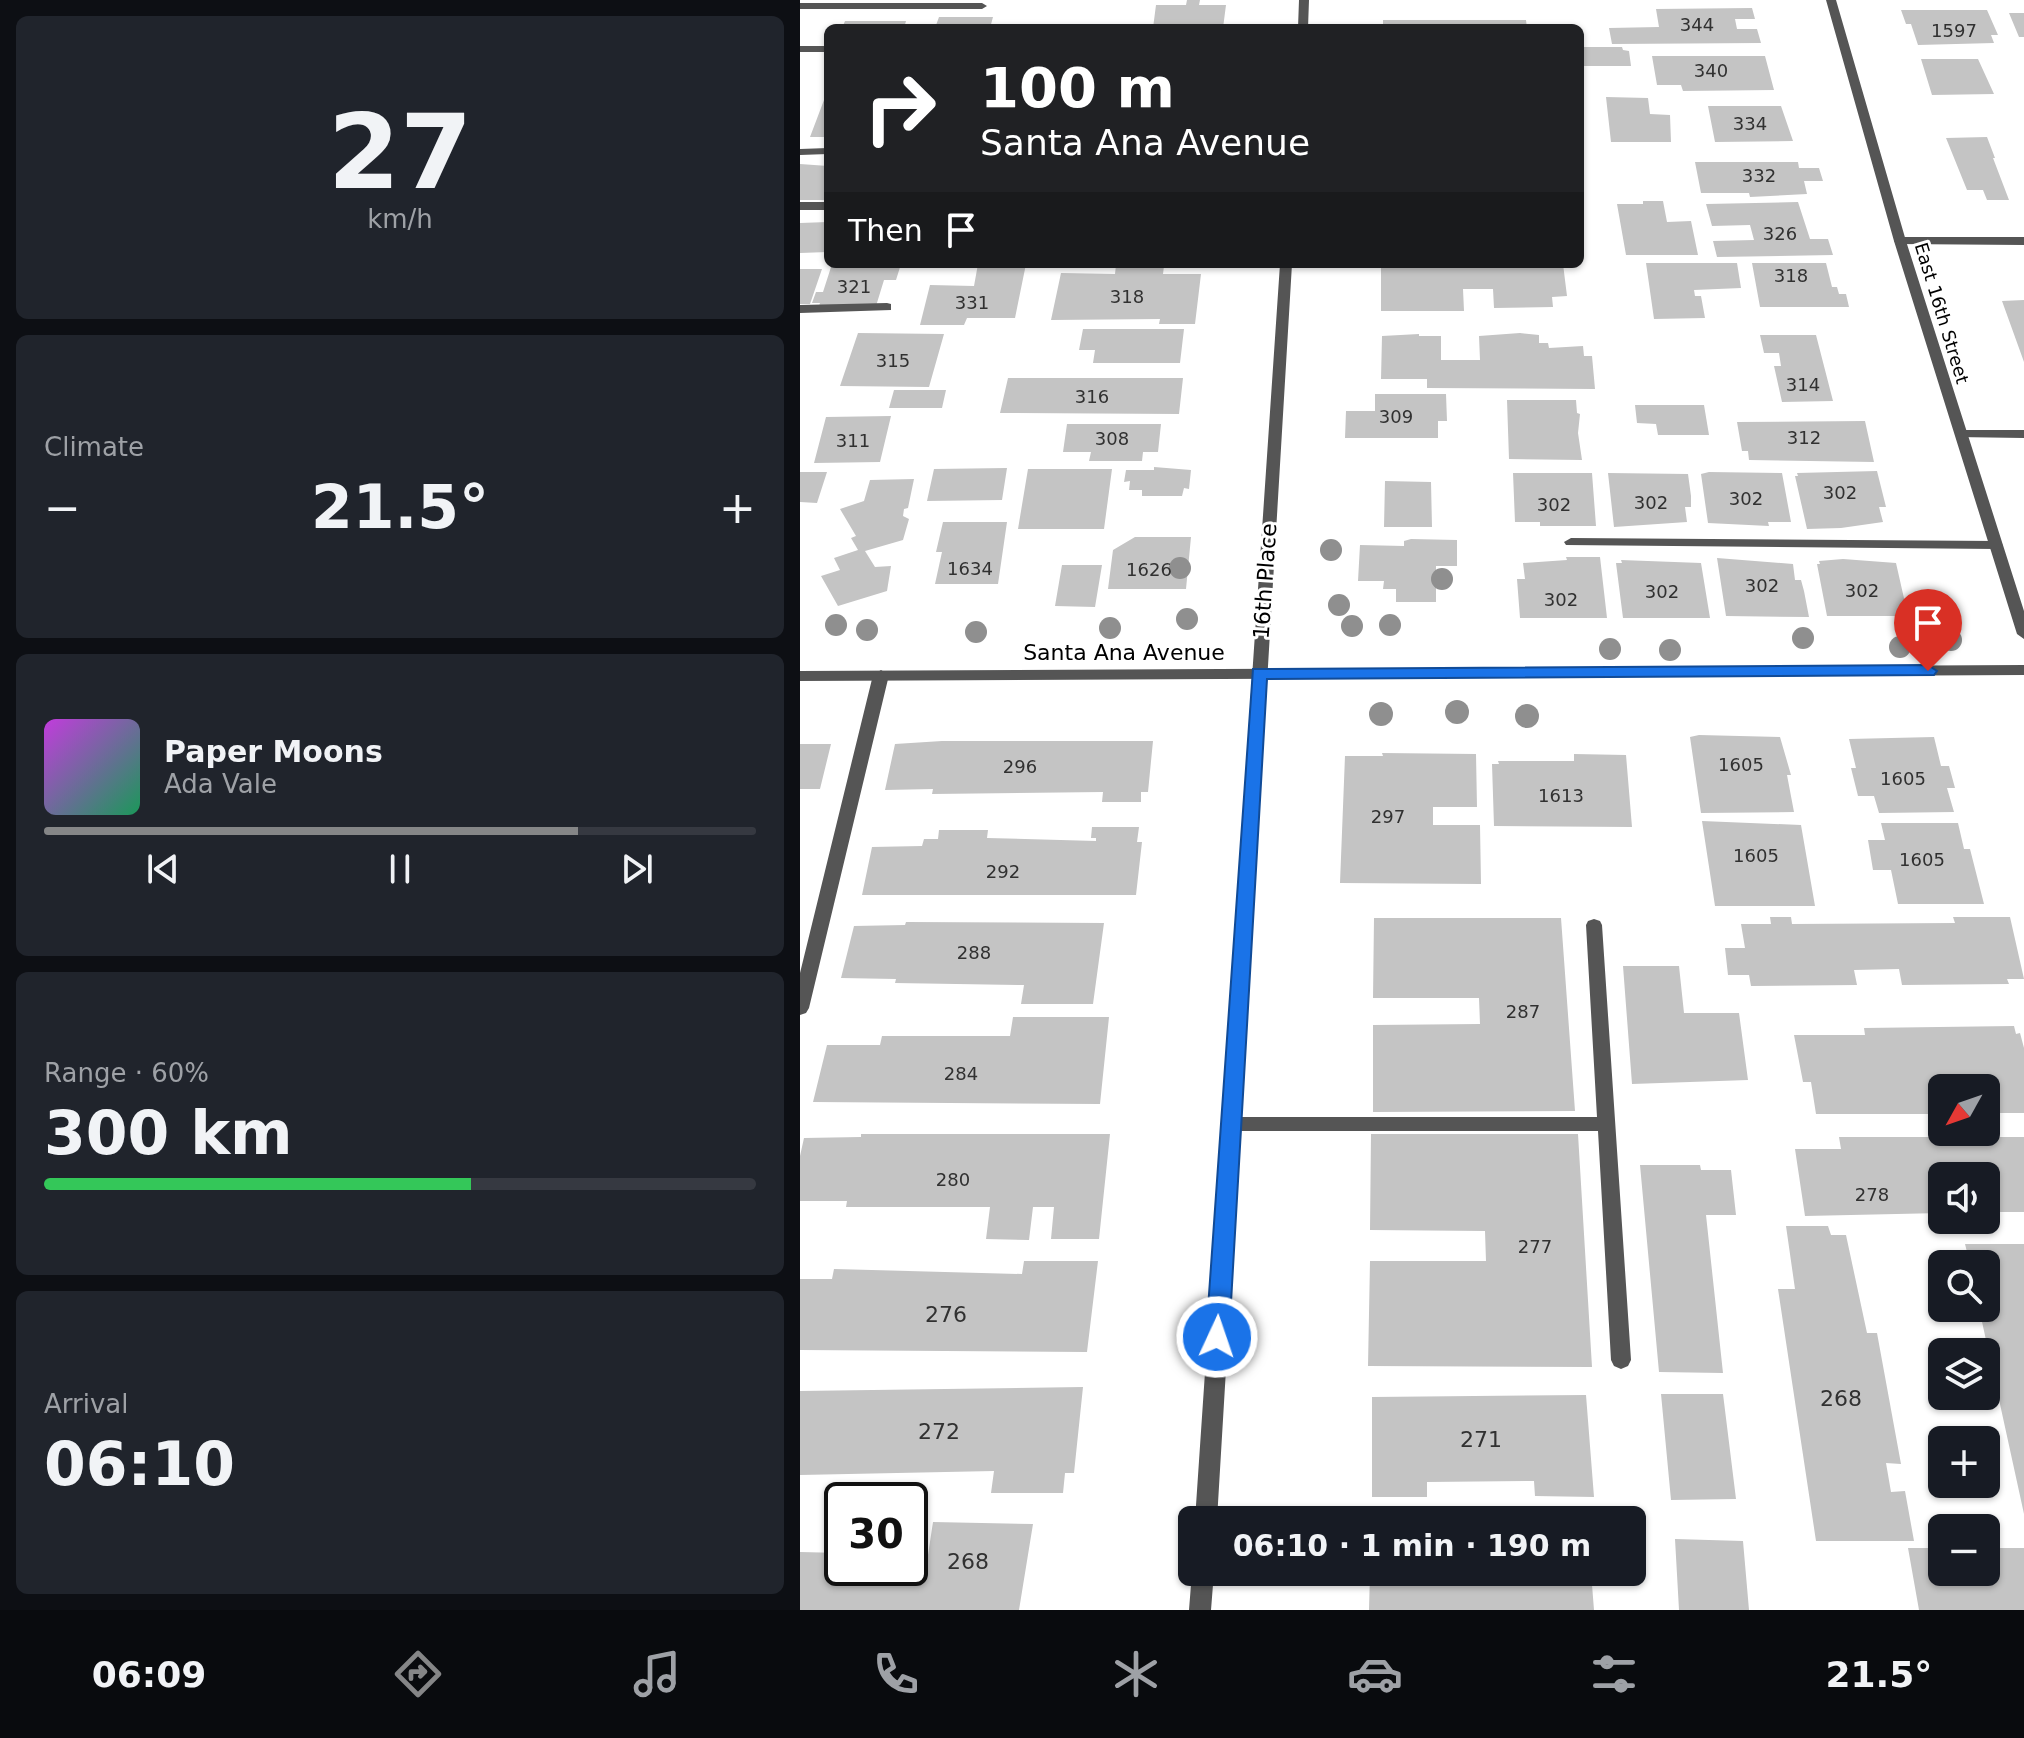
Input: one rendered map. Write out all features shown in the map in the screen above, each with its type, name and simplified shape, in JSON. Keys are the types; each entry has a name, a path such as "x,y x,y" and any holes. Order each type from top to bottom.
{"street":[{"path":"1303,24 1304,0"},
{"name":"East 16th Street","path":"1831,0 1900,241 2024,634"},
{"path":"800,6 982,6"},
{"path":"800,49 824,49"},
{"path":"800,152 824,151"},
{"path":"800,206 824,206"},
{"path":"1900,241 2024,241"},
{"name":"16th Place","path":"1207,1506 1286,268"},
{"path":"800,309 887,307"},
{"path":"1961,434 2024,434"},
{"path":"1571,542 1996,545"},
{"name":"Santa Ana Avenue","path":"800,676 2024,670"},
{"path":"800,1008 881,675"},
{"path":"1594,925 1621,1360"},
{"path":"1231,1124 1607,1124"},
{"path":"1200,1610 1202,1586"}],"building":[{"path":"1187,0 1200,0 1199,5 1226,5 1224,24 1154,24 1156,5 1186,5"},
{"path":"1752,8 1755,19 1735,19 1737,29 1757,29 1761,43 1612,44 1609,28 1659,27 1656,9"},
{"path":"1901,10 1987,10 1998,35 1991,35 1994,43 1918,45 1911,24 1906,24"},
{"path":"2009,13 2024,13 2024,37 2019,37"},
{"path":"939,17 993,17 991,24 936,24"},
{"path":"1383,20 1526,20 1526,24 1383,24"},
{"path":"845,21 906,21 905,24 844,24"},
{"path":"1584,47 1622,47 1629,51 1631,66 1584,66"},
{"path":"1652,56 1765,56 1774,90 1683,91 1681,85 1657,85"},
{"path":"1921,59 1978,59 1994,94 1932,95"},
{"path":"1606,97 1648,98 1650,114 1670,115 1671,142 1611,142"},
{"path":"824,100 824,137 810,137"},
{"path":"1708,106 1781,106 1793,141 1715,142"},
{"path":"1987,137 2009,200 1987,200 1983,190 1967,190 1946,138"},
{"path":"1695,162 1798,162 1799,168 1819,168 1823,181 1804,181 1807,194 1750,197 1749,193 1701,193"},
{"path":"800,164 824,166 824,200 800,200"},
{"path":"1643,201 1663,201 1667,222 1691,221 1698,255 1626,255 1617,204 1643,204"},
{"path":"1798,202 1810,239 1828,239 1833,255 1717,257 1713,241 1754,240 1750,225 1712,226 1706,204"},
{"path":"824,222 824,252 800,253 800,223"},
{"path":"1646,263 1737,263 1741,288 1694,290 1695,296 1701,296 1705,318 1654,319"},
{"path":"1752,263 1826,263 1832,287 1837,287 1839,294 1846,294 1849,307 1760,307"},
{"path":"831,268 900,268 896,280 884,280 876,306 819,306 820,303 812,303 816,292 823,292"},
{"path":"977,268 1025,268 1015,318 967,318 964,325 920,325 930,285 974,286"},
{"path":"1116,268 1164,268 1163,274 1201,274 1195,324 1159,324 1160,319 1051,320 1061,273 1115,274"},
{"path":"1381,268 1564,268 1567,296 1552,297 1553,307 1494,308 1493,289 1463,289 1464,311 1381,311"},
{"path":"800,269 822,269 810,304 800,304"},
{"path":"2024,300 2024,362 2002,301"},
{"path":"1083,329 1184,329 1180,363 1093,363 1095,350 1079,350"},
{"path":"858,333 944,334 929,387 840,386"},
{"path":"1539,335 1539,343 1548,343 1549,348 1583,346 1584,356 1592,356 1595,389 1427,388 1427,379 1381,379 1382,336 1441,336 1441,360 1480,360 1479,336"},
{"path":"1760,335 1816,335 1833,401 1782,402 1774,366 1781,366 1779,353 1764,353"},
{"path":"1008,378 1183,378 1179,414 1000,413"},
{"path":"894,390 946,390 942,408 889,408"},
{"path":"1375,394 1446,394 1447,421 1438,421 1438,438 1345,438 1346,411 1375,411"},
{"path":"1507,400 1576,400 1577,413 1580,414 1578,433 1582,460 1509,459"},
{"path":"1635,405 1704,405 1709,435 1658,435 1656,424 1637,423"},
{"path":"891,416 880,462 814,463 826,417"},
{"path":"1865,421 1874,462 1749,460 1748,451 1742,451 1737,422"},
{"path":"1067,424 1161,424 1158,452 1143,452 1142,461 1089,461 1091,452 1063,452"},
{"path":"1154,467 1191,470 1189,489 1184,488 1182,496 1142,496 1142,490 1129,490 1130,481 1124,482 1126,470 1154,470"},
{"path":"1007,468 1002,500 927,501 934,469"},
{"path":"1028,469 1112,469 1104,529 1018,529"},
{"path":"1877,471 1886,507 1879,507 1883,522 1807,529 1795,476 1798,476 1797,473"},
{"path":"800,472 827,472 817,503 800,502"},
{"path":"1513,473 1592,473 1596,526 1540,526 1540,522 1515,522"},
{"path":"1608,473 1688,474 1691,507 1685,507 1687,522 1614,527"},
{"path":"1782,473 1791,522 1768,522 1769,526 1708,523 1701,474"},
{"path":"914,479 908,508 904,509 903,516 909,519 903,540 865,551 875,567 891,566 887,591 838,606 821,576 840,570 834,558 858,550 851,538 856,536 840,509 864,501 870,480"},
{"path":"1385,481 1431,482 1432,527 1384,527"},
{"path":"943,522 1007,522 998,584 935,584 942,552 936,552"},
{"path":"1135,537 1191,537 1186,589 1108,589 1113,550"},
{"path":"1457,540 1457,566 1436,566 1436,602 1396,602 1396,589 1383,589 1384,581 1358,581 1360,545 1404,546 1404,541"},
{"path":"1566,557 1600,557 1607,618 1520,618 1517,579 1525,579 1523,563 1567,560"},
{"path":"1717,558 1793,564 1795,580 1801,580 1809,617 1726,616"},
{"path":"1843,559 1896,563 1908,616 1827,616 1817,564 1820,564 1819,561"},
{"path":"1621,560 1701,563 1710,618 1623,618 1616,563 1622,563"},
{"path":"1062,565 1102,565 1095,607 1055,606"},
{"path":"1690,737 1780,737 1791,775 1787,775 1794,812 1701,813"},
{"path":"1934,737 1941,766 1949,766 1955,788 1947,788 1954,812 1879,813 1874,796 1858,796 1851,768 1856,768 1849,739"},
{"path":"942,741 1153,741 1148,792 1141,792 1141,802 1102,802 1103,792 932,794 933,789 885,790 895,744"},
{"path":"800,744 831,744 820,789 800,789"},
{"path":"1382,753 1476,754 1477,807 1433,807 1433,825 1480,825 1481,884 1340,883 1345,756 1383,756"},
{"path":"1574,754 1626,755 1632,827 1494,826 1492,764 1499,764 1498,761 1574,761"},
{"path":"1702,821 1801,825 1815,906 1715,906"},
{"path":"1881,823 1958,823 1964,849 1970,849 1984,904 1898,904 1891,870 1873,870 1868,840 1885,840"},
{"path":"1092,827 1139,827 1137,842 1142,842 1136,895 862,895 872,847 922,846 924,839 938,839 939,830 988,830 987,838 1096,841 1096,838 1091,838"},
{"path":"1770,917 1791,917 1792,924 1955,923 1953,917 2010,917 2024,979 2007,979 2009,984 1902,985 1899,969 1854,970 1857,985 1751,986 1749,975 1728,975 1725,948 1745,948 1741,924 1771,924"},
{"path":"1374,918 1561,918 1575,1111 1373,1112 1373,1025 1480,1024 1479,998 1373,998"},
{"path":"906,922 1104,923 1093,1004 1021,1004 1024,985 895,983 896,979 841,978 854,926 905,925"},
{"path":"1623,966 1679,966 1684,1013 1739,1013 1748,1080 1632,1084"},
{"path":"1013,1017 1109,1017 1100,1104 813,1102 827,1045 880,1045 882,1036 1010,1036"},
{"path":"2014,1026 2016,1034 2020,1033 2024,1048 2024,1113 2000,1113 2000,1074 1928,1074 1928,1114 1816,1114 1811,1082 1803,1082 1794,1035 1865,1035 1864,1028"},
{"path":"861,1134 1110,1134 1099,1239 1051,1239 1054,1207 1033,1207 1029,1240 986,1239 990,1207 846,1207 847,1201 800,1201 800,1156 804,1138 861,1137"},
{"path":"1371,1134 1578,1134 1592,1367 1368,1366 1370,1261 1486,1261 1485,1231 1370,1230"},
{"path":"1839,1137 1928,1137 1928,1146 2000,1146 2000,1137 2024,1137 2024,1212 2000,1212 2000,1162 1928,1162 1928,1213 1805,1216 1795,1149 1841,1149"},
{"path":"1640,1165 1700,1165 1701,1170 1731,1170 1736,1215 1706,1215 1723,1373 1659,1372"},
{"path":"1786,1226 1828,1226 1831,1235 1846,1235 1867,1333 1877,1333 1901,1464 1886,1463 1891,1492 1905,1491 1914,1541 1816,1541 1778,1289 1795,1289"},
{"path":"1965,1244 2024,1244 2024,1514 2000,1404 2000,1338 1986,1338 1982,1322 2000,1322 2000,1250 1966,1250"},
{"path":"1024,1261 1098,1261 1087,1352 800,1350 800,1279 832,1279 834,1269 1022,1274"},
{"path":"1083,1387 1074,1473 1065,1473 1063,1493 991,1493 994,1471 800,1475 800,1391"},
{"path":"1661,1394 1723,1394 1736,1499 1671,1500"},
{"path":"1586,1395 1594,1497 1535,1496 1534,1481 1427,1482 1427,1497 1372,1497 1372,1397"},
{"path":"933,1522 1033,1524 1019,1610 800,1610 800,1552 824,1553 824,1586 928,1586 928,1555"},
{"path":"1675,1539 1743,1541 1749,1610 1679,1610"},
{"path":"1908,1548 1928,1548 1928,1586 2000,1586 2000,1548 2024,1548 2024,1610 1919,1610"},
{"path":"1370,1586 1592,1586 1594,1610 1369,1610"}],"route":[{"path":"1217,1337 1259,673 1928,671"}]}
